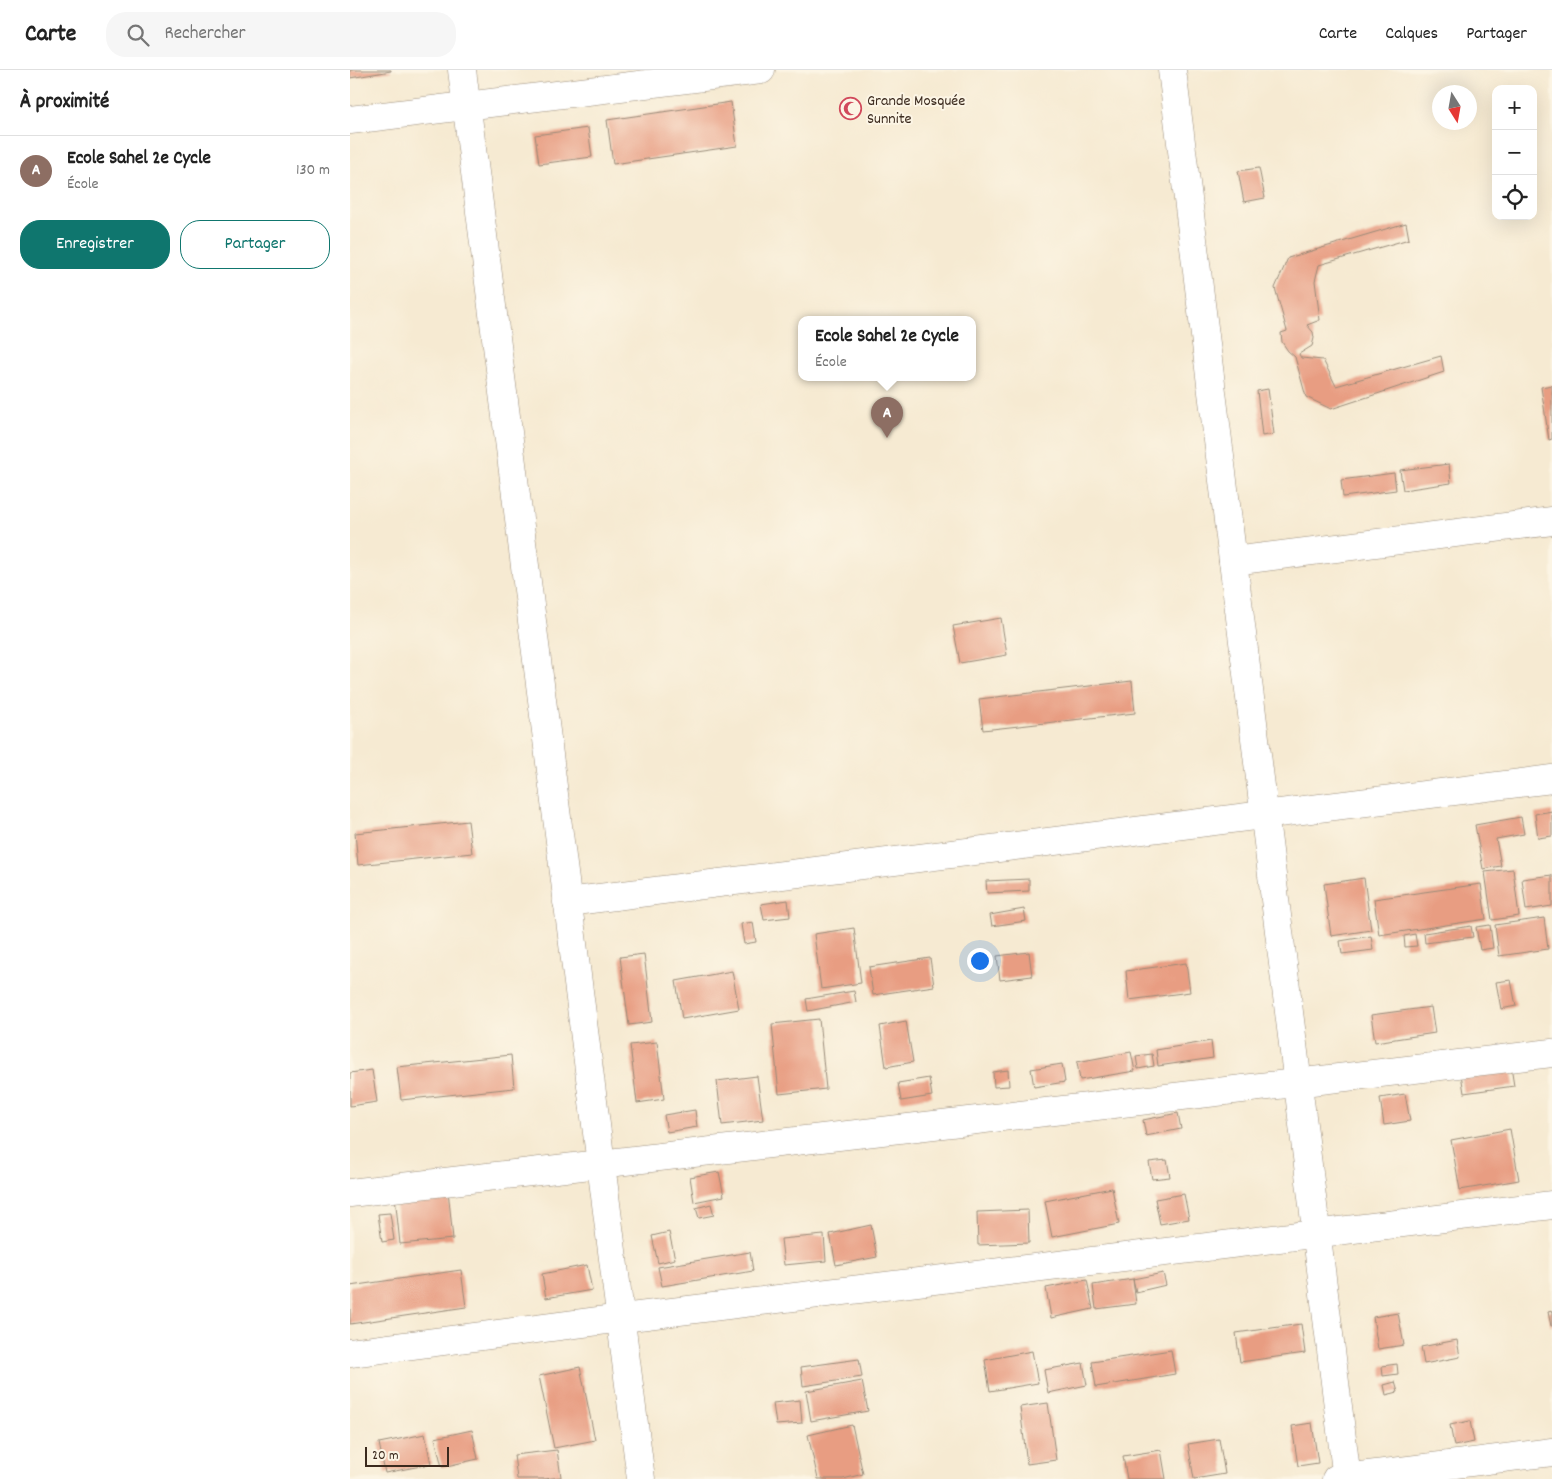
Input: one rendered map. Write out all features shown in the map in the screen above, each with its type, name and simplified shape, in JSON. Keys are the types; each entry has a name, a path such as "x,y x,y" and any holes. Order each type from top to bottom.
{"street":[{"path":"462,70 641,1479"},
{"path":"350,120 761,70"},
{"path":"1172,70 1298,1084 1343,1479 1552,1452"},
{"path":"1233,561 1552,521"},
{"path":"568,902 1552,779"},
{"path":"350,1193 1552,1053"},
{"path":"350,1354 621,1318 1552,1205"}],"building":[{"path":"350,70 391,70 391,71 350,78"},
{"path":"731,102 737,146 613,164 607,120"},
{"path":"588,128 592,157 539,164 535,135"},
{"path":"1259,168 1265,198 1244,202 1238,171"},
{"path":"1406,223 1409,239 1319,265 1315,281 1320,320 1307,325 1313,332 1312,346 1299,354 1301,358 1323,360 1336,386 1441,356 1444,372 1331,409 1306,397 1295,357 1282,342 1281,333 1287,331 1275,288 1288,258"},
{"path":"1552,385 1552,439 1549,440 1541,387"},
{"path":"1268,389 1274,434 1262,436 1257,391"},
{"path":"1449,464 1451,483 1403,490 1400,470"},
{"path":"1394,473 1396,490 1343,497 1341,480"},
{"path":"1001,618 1007,655 960,663 953,626"},
{"path":"1132,681 1135,713 983,730 979,699"},
{"path":"1552,811 1552,836 1538,838 1535,814"},
{"path":"1521,817 1524,834 1496,839 1501,866 1483,869 1475,825"},
{"path":"468,821 472,853 358,865 355,833"},
{"path":"1513,869 1519,916 1492,920 1485,872"},
{"path":"1552,875 1552,906 1526,910 1522,879"},
{"path":"1364,878 1371,930 1331,936 1324,884"},
{"path":"1029,879 1029,891 987,893 986,881"},
{"path":"1481,884 1486,919 1379,935 1374,899"},
{"path":"788,900 790,917 764,920 761,904"},
{"path":"1024,909 1026,921 992,926 990,915"},
{"path":"1544,918 1548,949 1499,956 1495,925"},
{"path":"753,922 756,942 744,944 741,924"},
{"path":"1490,925 1493,948 1480,950 1476,927"},
{"path":"1471,926 1473,937 1425,943 1424,933"},
{"path":"854,928 861,983 821,989 814,934"},
{"path":"1415,934 1417,946 1405,947 1404,936"},
{"path":"1371,936 1373,950 1342,954 1340,941"},
{"path":"1029,952 1032,976 1000,980 997,956"},
{"path":"644,954 652,1022 629,1025 620,957"},
{"path":"930,958 934,986 873,995 869,967"},
{"path":"1186,963 1190,992 1129,1000 1126,971"},
{"path":"732,971 739,1009 682,1019 676,981"},
{"path":"1511,980 1516,1006 1501,1009 1496,982"},
{"path":"854,991 856,1002 808,1011 806,999"},
{"path":"1431,1007 1435,1033 1375,1042 1371,1015"},
{"path":"819,1019 826,1089 779,1094 772,1024"},
{"path":"906,1021 913,1062 886,1067 880,1026"},
{"path":"1211,1041 1213,1058 1158,1066 1156,1050"},
{"path":"657,1042 664,1099 637,1103 630,1045"},
{"path":"1131,1052 1135,1071 1080,1080 1077,1062"},
{"path":"1152,1054 1154,1066 1138,1069 1136,1056"},
{"path":"511,1055 514,1088 401,1100 397,1067"},
{"path":"1062,1064 1065,1082 1034,1087 1031,1069"},
{"path":"1511,1067 1514,1086 1464,1093 1461,1074"},
{"path":"372,1070 377,1102 350,1106 350,1073"},
{"path":"1008,1070 1009,1086 994,1087 993,1072"},
{"path":"757,1076 763,1120 722,1125 717,1081"},
{"path":"929,1078 932,1096 901,1101 898,1083"},
{"path":"1405,1094 1410,1121 1384,1125 1380,1098"},
{"path":"695,1110 697,1127 667,1132 664,1115"},
{"path":"1178,1113 1181,1129 1146,1136 1143,1120"},
{"path":"1510,1129 1519,1180 1460,1190 1451,1140"},
{"path":"1167,1160 1170,1177 1152,1179 1149,1162"},
{"path":"719,1172 724,1196 694,1202 690,1177"},
{"path":"1112,1188 1119,1224 1052,1237 1045,1201"},
{"path":"448,1190 453,1239 400,1244 395,1196"},
{"path":"1184,1194 1189,1219 1160,1224 1155,1199"},
{"path":"711,1204 714,1215 699,1218 696,1208"},
{"path":"1028,1210 1029,1243 978,1245 977,1212"},
{"path":"390,1213 394,1240 382,1242 378,1214"},
{"path":"871,1225 877,1257 836,1265 830,1234"},
{"path":"669,1232 675,1259 658,1263 652,1236"},
{"path":"824,1235 826,1261 784,1265 781,1239"},
{"path":"750,1252 753,1271 662,1286 658,1267"},
{"path":"587,1265 592,1290 546,1298 542,1274"},
{"path":"461,1270 466,1307 350,1324 350,1286"},
{"path":"1163,1273 1166,1285 1136,1292 1133,1279"},
{"path":"1133,1279 1136,1304 1096,1309 1093,1285"},
{"path":"1087,1280 1093,1309 1051,1318 1046,1288"},
{"path":"1552,1311 1552,1326 1551,1326 1548,1312"},
{"path":"1398,1313 1404,1345 1378,1349 1373,1317"},
{"path":"1301,1324 1305,1353 1240,1362 1236,1333"},
{"path":"1457,1340 1460,1357 1424,1364 1421,1347"},
{"path":"1171,1350 1175,1374 1096,1387 1092,1362"},
{"path":"1032,1351 1038,1383 990,1391 985,1360"},
{"path":"859,1359 862,1377 803,1386 801,1367"},
{"path":"1083,1363 1087,1385 1048,1393 1044,1370"},
{"path":"1397,1364 1398,1374 1383,1376 1382,1366"},
{"path":"580,1367 595,1440 554,1448 539,1376"},
{"path":"862,1381 868,1411 811,1421 806,1391"},
{"path":"1395,1382 1398,1392 1386,1395 1384,1385"},
{"path":"800,1400 802,1423 776,1425 773,1403"},
{"path":"1048,1403 1056,1460 1027,1464 1020,1407"},
{"path":"1470,1421 1474,1442 1454,1446 1450,1425"},
{"path":"1312,1423 1318,1463 1298,1466 1292,1426"},
{"path":"852,1425 863,1474 843,1479 818,1479 808,1435"},
{"path":"472,1430 478,1459 442,1467 435,1438"},
{"path":"425,1434 431,1464 385,1473 379,1443"},
{"path":"1219,1439 1225,1474 1194,1479 1188,1444"},
{"path":"557,1450 561,1477 517,1479 514,1455"},
{"path":"1161,1450 1166,1479 1127,1479 1123,1456"}],"place":[{"name":"Grande Mosquée Sunnite","path":"851,108"},
{"name":"Ecole Sahel 2e Cycle","path":"887,438"}]}
